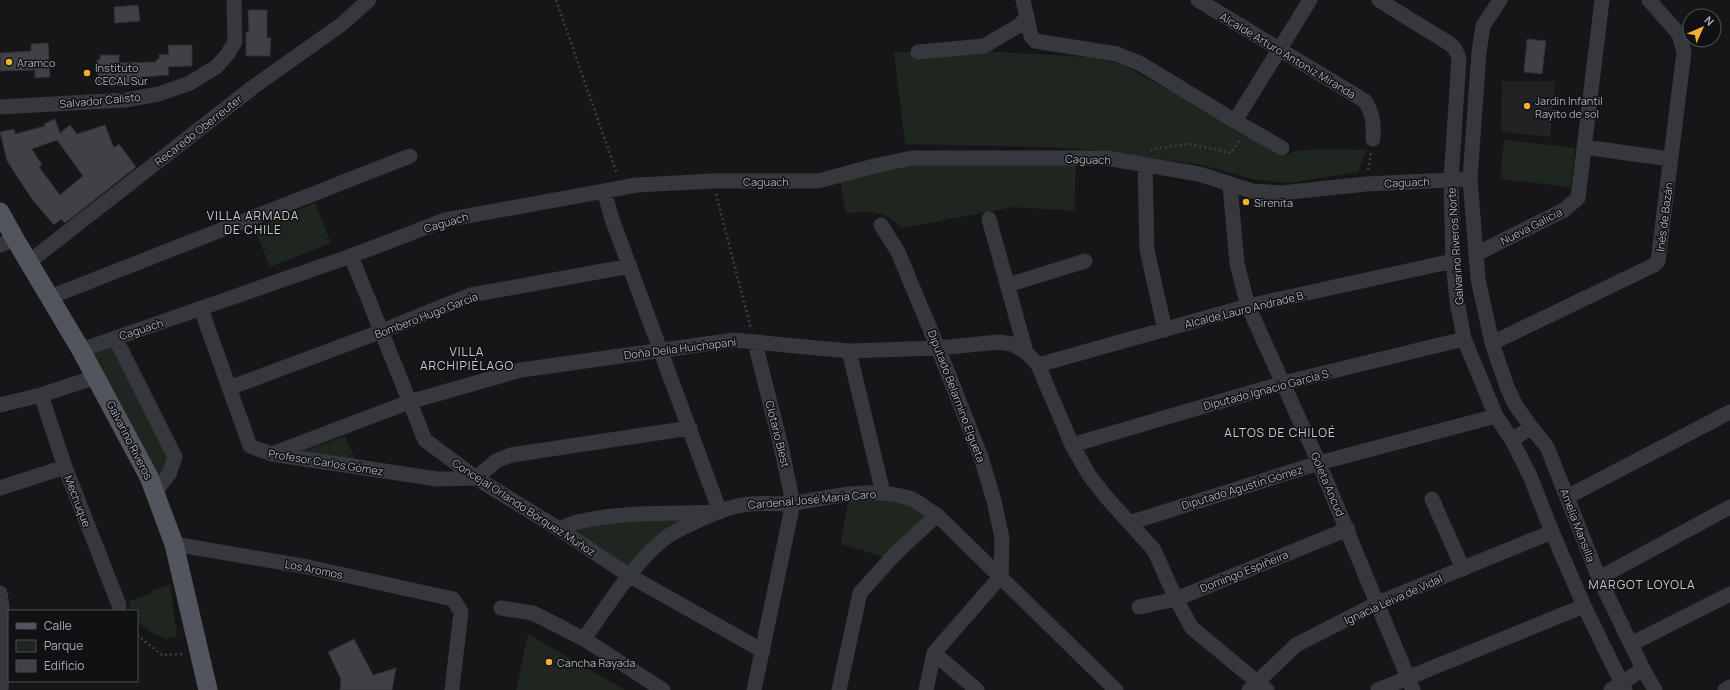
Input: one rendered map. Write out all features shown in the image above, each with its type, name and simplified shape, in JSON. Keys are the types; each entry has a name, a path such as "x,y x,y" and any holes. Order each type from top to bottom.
{"main road":[{"name":"Galvarino Riveros","path":"0,212 7,242 29,262 50,297 124,428 156,491 174,544 208,690"}],"street":[{"name":"Salvador Calisto","path":"0,107 125,100 160,94 190,83 216,66 227,55 235,42 234,0"},
{"name":"Recaredo Oberreuter","path":"29,262 252,88 342,24 369,0"},
{"path":"1023,0 1031,36 1035,42 1117,54 1141,64 1282,148"},
{"name":"Alcalde Arturo Antoniz Miranda","path":"1198,0 1365,101 1371,111 1374,123 1373,139"},
{"path":"1242,125 1279,49 1310,0"},
{"name":"Galvarino Riveros Norte","path":"1379,0 1450,44 1458,53 1459,58 1451,180 1457,301 1464,340 1496,416 1512,440 1530,476 1552,532 1619,688"},
{"name":"Amelia Mansilla","path":"1500,0 1483,26 1479,52 1470,179 1478,279 1492,343 1507,387 1516,406 1546,447 1599,578 1643,669 1655,690"},
{"name":"Nueva Galicia","path":"1476,254 1564,210 1578,198 1602,0"},
{"name":"Inés de Bazán","path":"1492,343 1654,265 1658,261 1684,52 1679,34 1650,0"},
{"path":"918,52 984,46 1020,25 1026,16"},
{"path":"1584,148 1670,159"},
{"path":"50,297 410,156"},
{"name":"Caguach","path":"81,350 351,256 445,220 637,185 713,181 818,181 874,166 912,158 1106,158 1199,174 1252,192 1281,193 1366,184 1470,179"},
{"path":"1146,165 1147,250 1165,330"},
{"name":"Goleta Ancud","path":"1230,184 1236,264 1248,306 1348,529 1410,684"},
{"path":"559,529 581,521 597,518 633,515 720,512 660,350 604,191"},
{"path":"989,219 1026,352 1038,365 1072,445 1089,475 1129,523 1154,550 1176,599 1192,628 1257,687"},
{"name":"Diputado Belarmino Elgueta","path":"881,225 898,252 981,457 994,501 1002,538 1001,576"},
{"name":"Concejal Orlando Bórquez Muñoz","path":"351,256 425,440 476,478 559,529 630,576 763,651"},
{"path":"1008,285 1084,261"},
{"name":"Alcalde Lauro Andrade B.","path":"1038,365 1248,306 1454,261"},
{"name":"Bombero Hugo García","path":"228,388 382,332 471,296 630,266"},
{"name":"Profesor Carlos Gómez","path":"201,309 250,446 272,454 437,479 476,478"},
{"path":"114,338 175,458 168,474 156,491"},
{"name":"Doña Delia Huichapani","path":"272,454 409,402 520,370 660,350 734,340 849,351 938,348 999,342 1012,344 1026,352"},
{"name":"Diputado Ignacio García S.","path":"1072,445 1283,383 1464,340"},
{"name":"Clotario Blest","path":"754,690 793,503 781,446 755,343"},
{"path":"849,351 883,493"},
{"path":"0,405 41,395 96,377"},
{"name":"Mechuque","path":"41,395 65,468 119,605"},
{"path":"1567,497 1730,412"},
{"name":"Diputado Agustín Gómez","path":"1129,523 1319,463 1496,416"},
{"path":"1512,440 1531,427"},
{"path":"476,478 496,461 511,455 690,428"},
{"path":"0,488 65,468"},
{"name":"Cardenal José María Caro","path":"584,639 630,576 654,548 669,536 720,512 742,505 793,503 842,494 883,493 910,498 937,515 1116,690"},
{"path":"1432,500 1462,569"},
{"path":"1599,578 1730,507"},
{"path":"839,690 860,593 895,554 937,515"},
{"name":"Domingo Espiñeira","path":"1139,607 1176,599 1348,529"},
{"name":"Ignacia Leiva de Vidal","path":"1257,687 1296,644 1378,603 1552,532"},
{"name":"Los Aromos","path":"174,544 308,567 453,600 461,612 452,689"},
{"path":"926,690 934,653 1001,576"},
{"path":"0,593 5,628 1,690"},
{"path":"1631,644 1730,594"},
{"path":"1378,690 1410,684 1584,606"},
{"path":"501,608 533,613 584,639 663,690"},
{"path":"934,653 977,690"},
{"path":"1619,688 1643,669"},
{"path":"1726,690 1730,688"}],"path":[{"path":"556,0 622,188"},
{"path":"1146,165 1152,148 1190,144 1231,153 1242,125"},
{"path":"1366,184 1373,139"},
{"path":"713,181 755,343"},
{"path":"138,636 162,655 199,653"}],"shaded area":[{"name":"Jardin Infantil Rayito de sol","path":"1502,81 1555,81 1550,137 1501,132"}],"green space":[{"path":"979,51 1090,57 1121,64 1289,156 1294,151 1324,149 1367,150 1358,172 1289,183 1256,180 1202,165 1096,150 1042,147 905,144 894,52"},
{"path":"1504,140 1575,148 1571,187 1500,179"},
{"path":"1076,158 1075,211 1014,207 902,228 895,222 876,213 846,213 839,175 874,166"},
{"path":"315,203 331,243 270,267 254,228"},
{"path":"112,344 170,457 157,483 87,353"},
{"path":"345,436 357,463 295,454"},
{"path":"883,500 908,505 926,516 883,557 841,544 848,501"},
{"path":"684,520 629,567 575,531 600,524"},
{"path":"170,585 177,636 166,639 150,632 138,622 138,610 129,609 130,601 150,594 151,591"},
{"name":"Cancha Rayada","path":"528,634 625,690 516,690"}],"building":[{"path":"138,5 140,21 115,23 114,7"},
{"path":"248,10 267,10 267,38 271,38 270,56 246,56 246,32 249,32"},
{"path":"1527,39 1546,41 1542,74 1524,72"},
{"path":"48,43 50,77 35,78 35,70 0,71 0,53 31,51 31,44"},
{"path":"168,45 192,45 192,66 168,67 169,75 142,77 142,86 98,86 97,60 100,60 100,55 119,55 119,63 156,62 156,60 159,59 159,55 169,54"},
{"path":"55,119 60,133 70,125 77,134 105,125 114,148 119,144 136,167 65,223 61,219 54,225 32,199 7,161 0,132 14,129 15,134 45,126 44,124","holes":["57,140 83,176 60,195 39,167 42,165 32,149"]},
{"path":"354,639 373,675 396,668 392,690 340,690 341,679 328,652"}],"place":[{"name":"Aramco","path":"9,62"},
{"name":"Instituto CECAL Sur","path":"87,73"},
{"name":"Jardin Infantil Rayito de sol","path":"1527,106"},
{"name":"Sirenita","path":"1246,202"},
{"name":"Cancha Rayada","path":"549,662"}],"district":[{"name":"VILLA ARMADA DE CHILE","path":"253,222"},
{"name":"VILLA ARCHIPIÉLAGO","path":"467,358"},
{"name":"ALTOS DE CHILOÉ","path":"1280,432"},
{"name":"MARGOT LOYOLA","path":"1642,584"}]}
